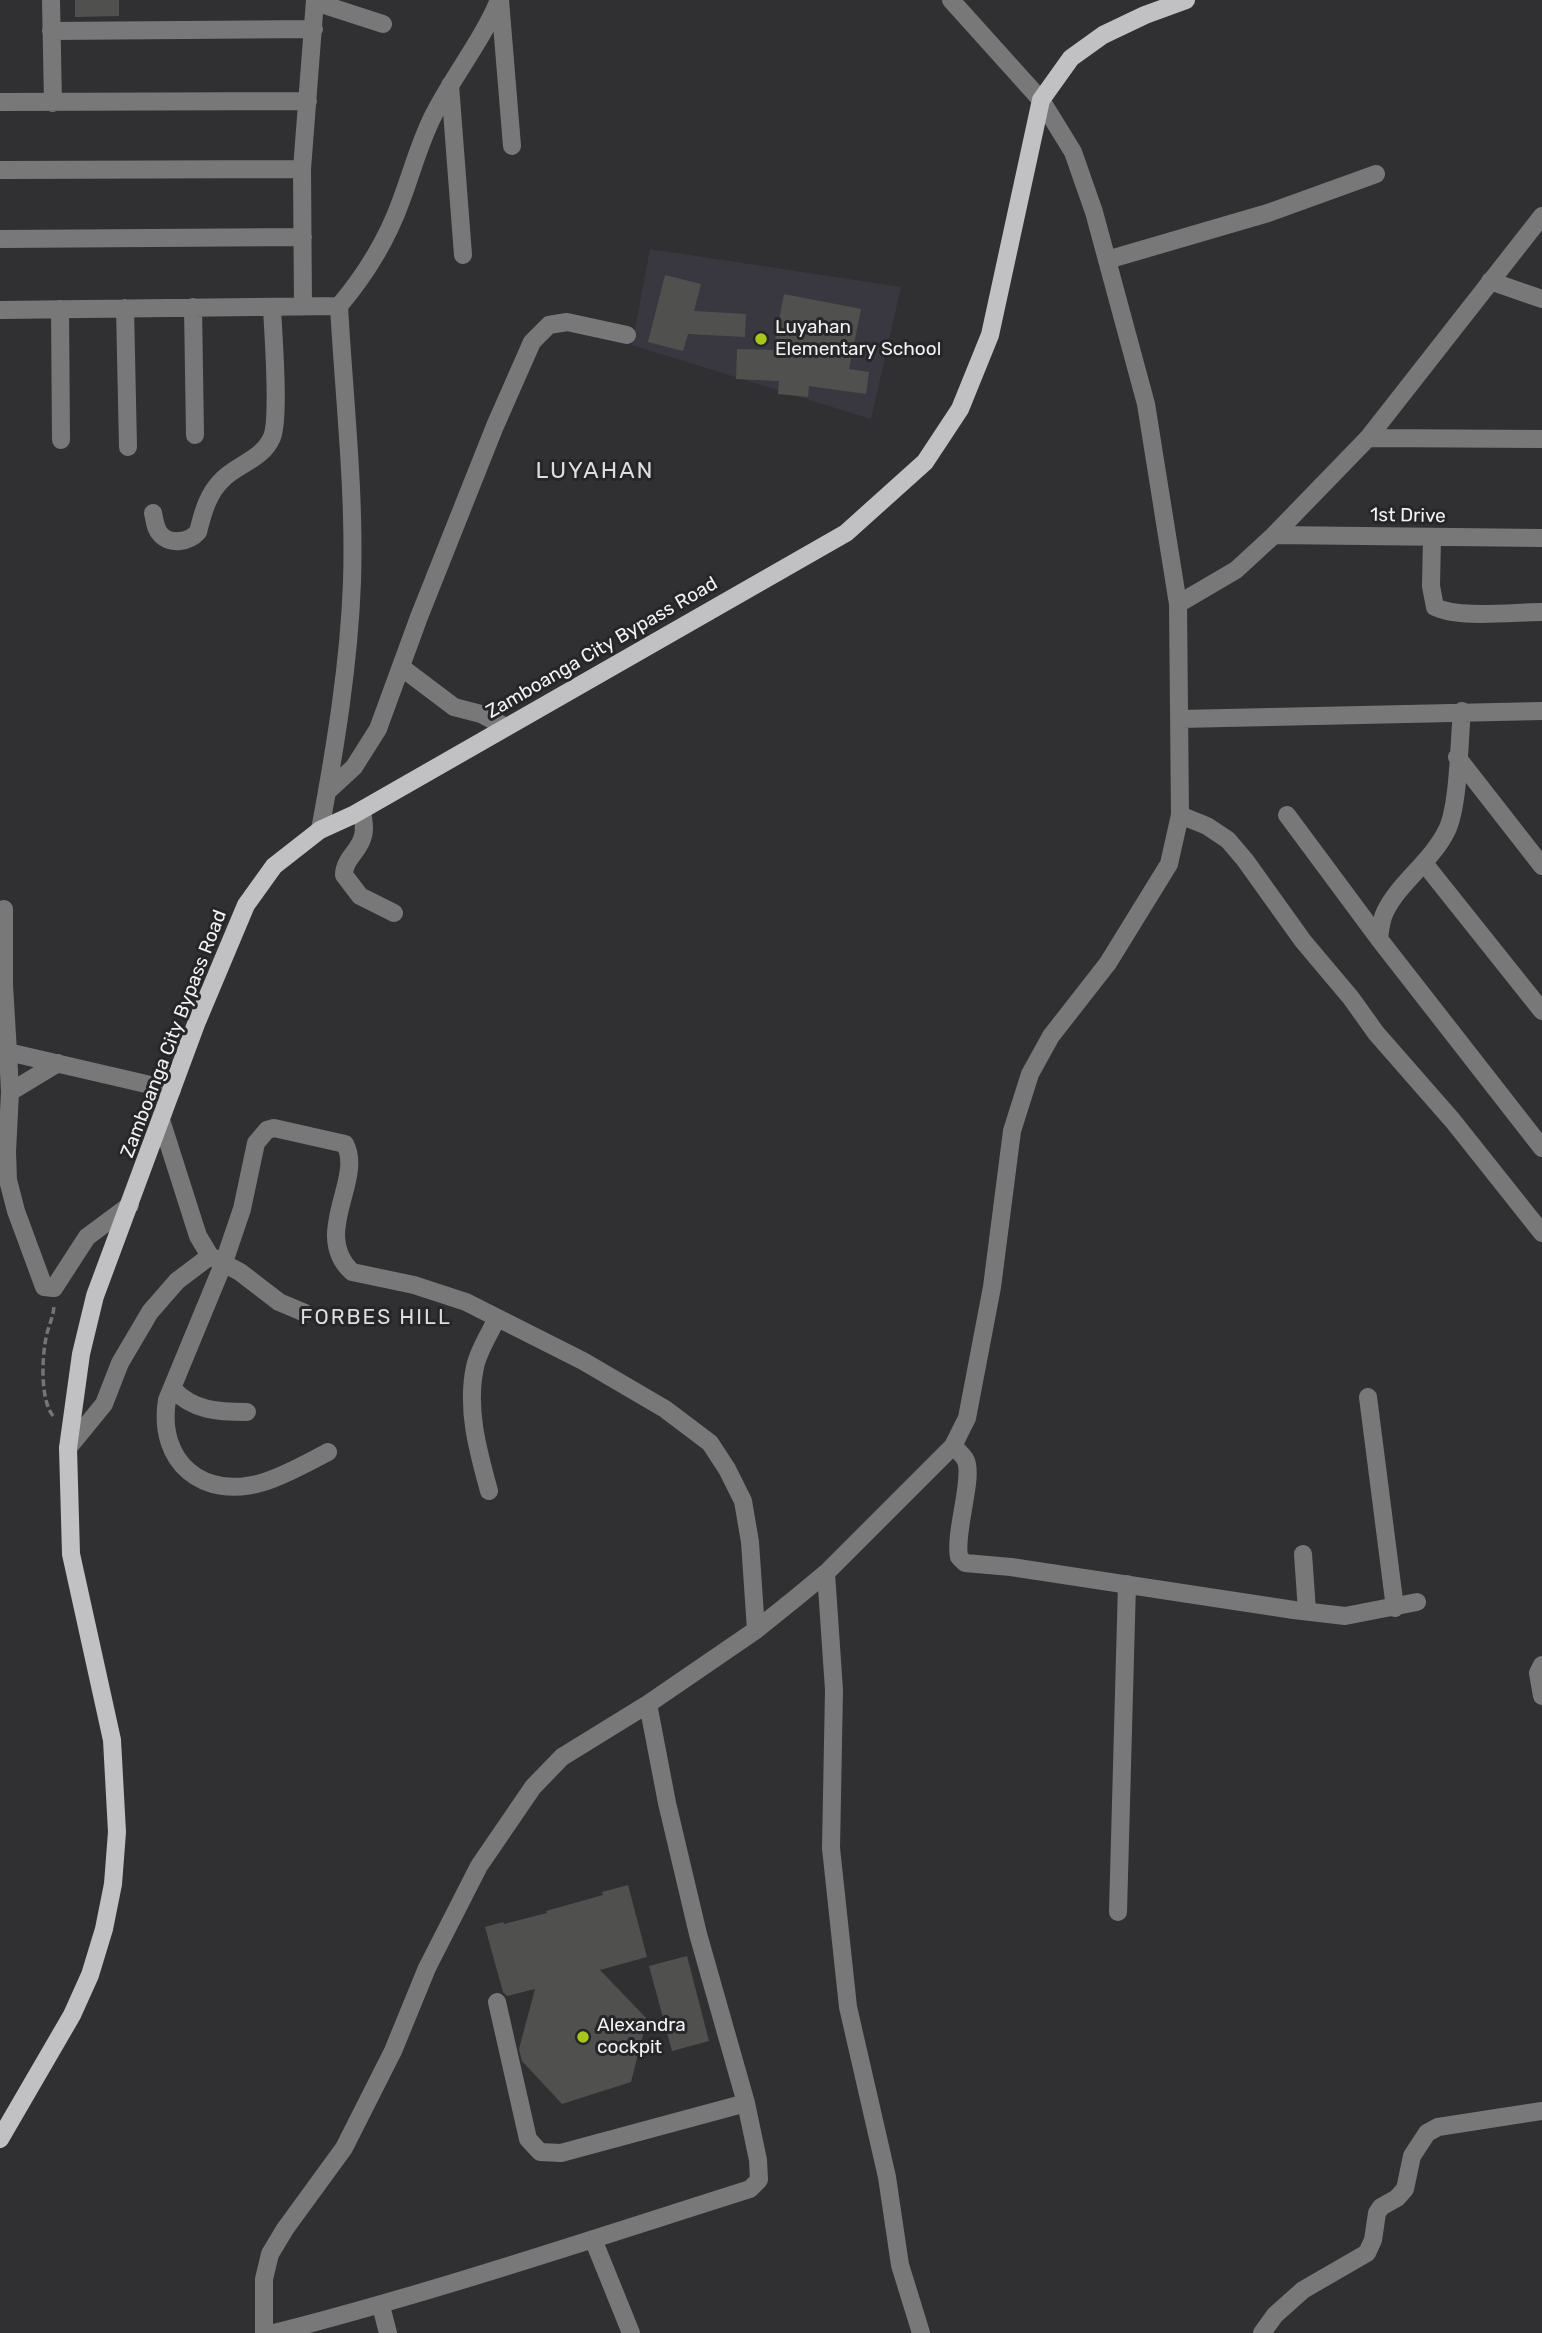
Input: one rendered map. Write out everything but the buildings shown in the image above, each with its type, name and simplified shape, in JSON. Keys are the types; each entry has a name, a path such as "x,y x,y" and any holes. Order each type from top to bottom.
{"main road":[{"name":"Zamboanga City Bypass Road","path":"0,2139 72,2015 90,1975 104,1930 113,1884 117,1832 113,1740 71,1554 68,1440 81,1354 95,1296 196,1024 246,905 274,866 320,830 362,810 846,533 925,462 960,409 990,335 1041,100 1071,58 1103,35 1145,15 1186,0"}],"street":[{"path":"51,0 53,103"},
{"path":"320,830 345,665 352,581 350,487 339,306 360,282 384,243 402,200 420,143 450,85 500,0"},
{"path":"500,0 512,146"},
{"path":"303,306 302,169 315,1 383,24"},
{"path":"264,2333 264,2279 270,2254 344,2148 393,2052 427,1968 479,1866 533,1787 562,1757 648,1704 756,1630 826,1573 953,1446 967,1418 992,1287 1012,1131 1030,1074 1051,1036 1108,963 1169,864 1180,815 1178,604 1146,404 1094,212 1073,152 1041,100 955,1"},
{"path":"51,31 314,29"},
{"path":"450,85 463,255"},
{"path":"0,102 308,101"},
{"path":"0,170 302,169"},
{"path":"1107,260 1268,213 1376,174"},
{"path":"1178,604 1236,570 1274,535 1368,438 1542,216"},
{"path":"0,239 303,237"},
{"path":"1490,281 1542,299"},
{"path":"0,310 339,306"},
{"path":"193,307 195,435"},
{"path":"153,513 159,534 168,540 183,540 194,536 198,532 211,493 225,477 251,462 272,437 275,400 272,307"},
{"path":"125,308 128,447"},
{"path":"60,309 61,440"},
{"path":"327,791 354,767 378,729 495,426 532,342 549,326 567,322 627,335"},
{"path":"1368,438 1542,439"},
{"name":"1st Drive","path":"1274,535 1542,538"},
{"path":"1432,537 1435,607 1445,612 1462,613 1542,612"},
{"path":"401,667 454,706 481,714 506,727"},
{"path":"1379,939 1383,916 1388,906 1424,863 1448,828 1456,790 1462,711"},
{"path":"1180,719 1542,711"},
{"path":"1457,757 1542,866"},
{"path":"362,810 362,841 345,865 344,875 359,896 394,913"},
{"path":"1180,815 1208,826 1228,840 1376,1034 1453,1121 1542,1233"},
{"path":"1287,816 1542,1148"},
{"path":"1424,863 1542,1011"},
{"path":"4,909 4,985 10,1092 8,1181 44,1287 54,1288 87,1237 130,1205"},
{"path":"8,1052 172,1090"},
{"path":"10,1092 58,1063"},
{"path":"162,1120 198,1236 217,1259 279,1302 305,1313"},
{"path":"327,1452 261,1483 234,1486 209,1483 180,1465 166,1436 164,1417 167,1400 217,1259 242,1209 256,1143 267,1130 283,1129 339,1141 348,1149 349,1160 336,1231 337,1251 345,1266 352,1272 414,1285 466,1302 583,1361 665,1409 710,1443 743,1501 750,1542 756,1630"},
{"path":"68,1440 104,1404 120,1363 150,1312 177,1281 217,1259"},
{"path":"489,1491 473,1422 472,1397 475,1366 497,1318"},
{"path":"173,1389 191,1404 219,1412 247,1412"},
{"path":"1368,1397 1395,1608"},
{"path":"953,1446 965,1459 968,1472 958,1533 958,1552 961,1560 978,1566 1011,1567 1345,1616 1417,1602"},
{"path":"1303,1554 1307,1611"},
{"path":"826,1573 834,1690 831,1849 848,2007 887,2177 900,2265 920,2333"},
{"path":"1118,1912 1127,1584"},
{"path":"1542,1665 1538,1673 1542,1696"},
{"path":"274,2333 381,2306 593,2239 750,2189 758,2180 758,2160 746,2103 698,1934 667,1803 648,1704"},
{"path":"497,2002 528,2139 540,2152 561,2153 746,2103"},
{"path":"1262,2333 1275,2315 1303,2290 1367,2253 1371,2248 1377,2213 1381,2207 1397,2199 1405,2189 1412,2155 1427,2133 1437,2127 1542,2111"},
{"path":"593,2239 631,2333"},
{"path":"381,2306 388,2333"}],"path":[{"path":"54,1288 54,1314 46,1336 44,1395 50,1412 68,1440"}],"shaded area":[{"name":"Luyahan Elementary School","path":"650,249 901,287 871,419 632,345"}],"place":[{"name":"Luyahan Elementary School","path":"761,339"},
{"name":"Alexandra cockpit","path":"583,2037"}],"district":[{"name":"LUYAHAN","path":"595,471"},
{"name":"FORBES HILL","path":"376,1318"}]}
